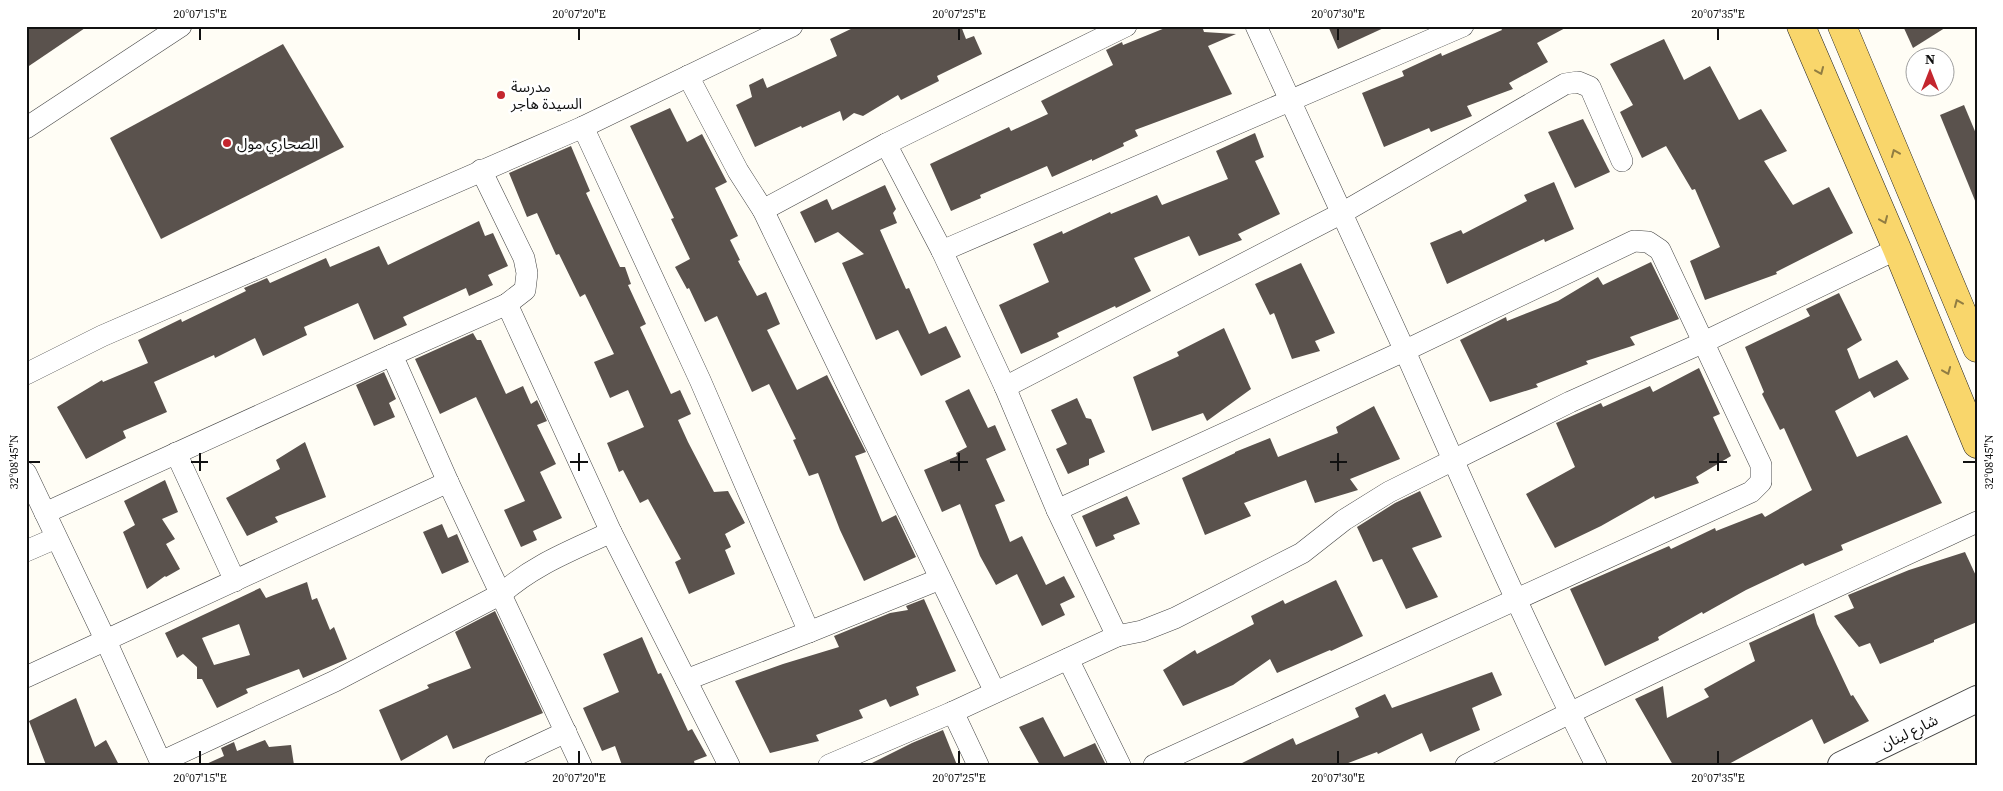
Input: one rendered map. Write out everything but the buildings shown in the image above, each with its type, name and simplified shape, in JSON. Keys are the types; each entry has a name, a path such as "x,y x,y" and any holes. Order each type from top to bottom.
{"main road":[{"path":"1801,26 1897,249 1977,444"},
{"path":"1842,26 1977,348"}],"street":[{"path":"26,128 181,26"},
{"path":"26,374 102,336 583,127 792,26"},
{"path":"762,210 886,144 1126,26"},
{"path":"1256,26 1453,461 1569,712 1596,765"},
{"path":"942,251 1463,26"},
{"path":"688,76 738,171 762,210 995,692"},
{"path":"1005,387 1342,213 1565,84 1578,82 1590,87 1622,161"},
{"path":"583,127 700,380 809,632"},
{"path":"886,144 942,251 1005,387 1057,510 1117,636"},
{"path":"45,513 507,304 525,290 527,273 524,258 481,170"},
{"path":"1057,510 1404,351 1634,241 1648,242 1660,250 1761,466 1761,482 1750,492 1154,765"},
{"path":"829,765 953,712 1117,636 1142,631 1175,618 1302,552 1344,520 1389,492 1570,402 1702,343 1897,249"},
{"path":"507,304 611,532 729,765"},
{"path":"392,355 448,482 581,765"},
{"path":"176,453 235,581"},
{"path":"26,473 162,764 335,681 501,594 520,578 542,564 611,532"},
{"path":"26,677 448,482"},
{"path":"1466,765 1569,712 1793,606 1977,522"},
{"path":"26,551 56,538"},
{"path":"686,680 940,579"},
{"path":"1068,659 1120,765"},
{"name":"شارع لبنان","path":"1841,765 1977,699"},
{"path":"953,712 978,765"},
{"path":"495,765 566,732"}],"place":[{"name":"مدرسة السيدة هاجر","path":"501,95"},
{"name":"الصحاري مول","path":"227,143"}]}
